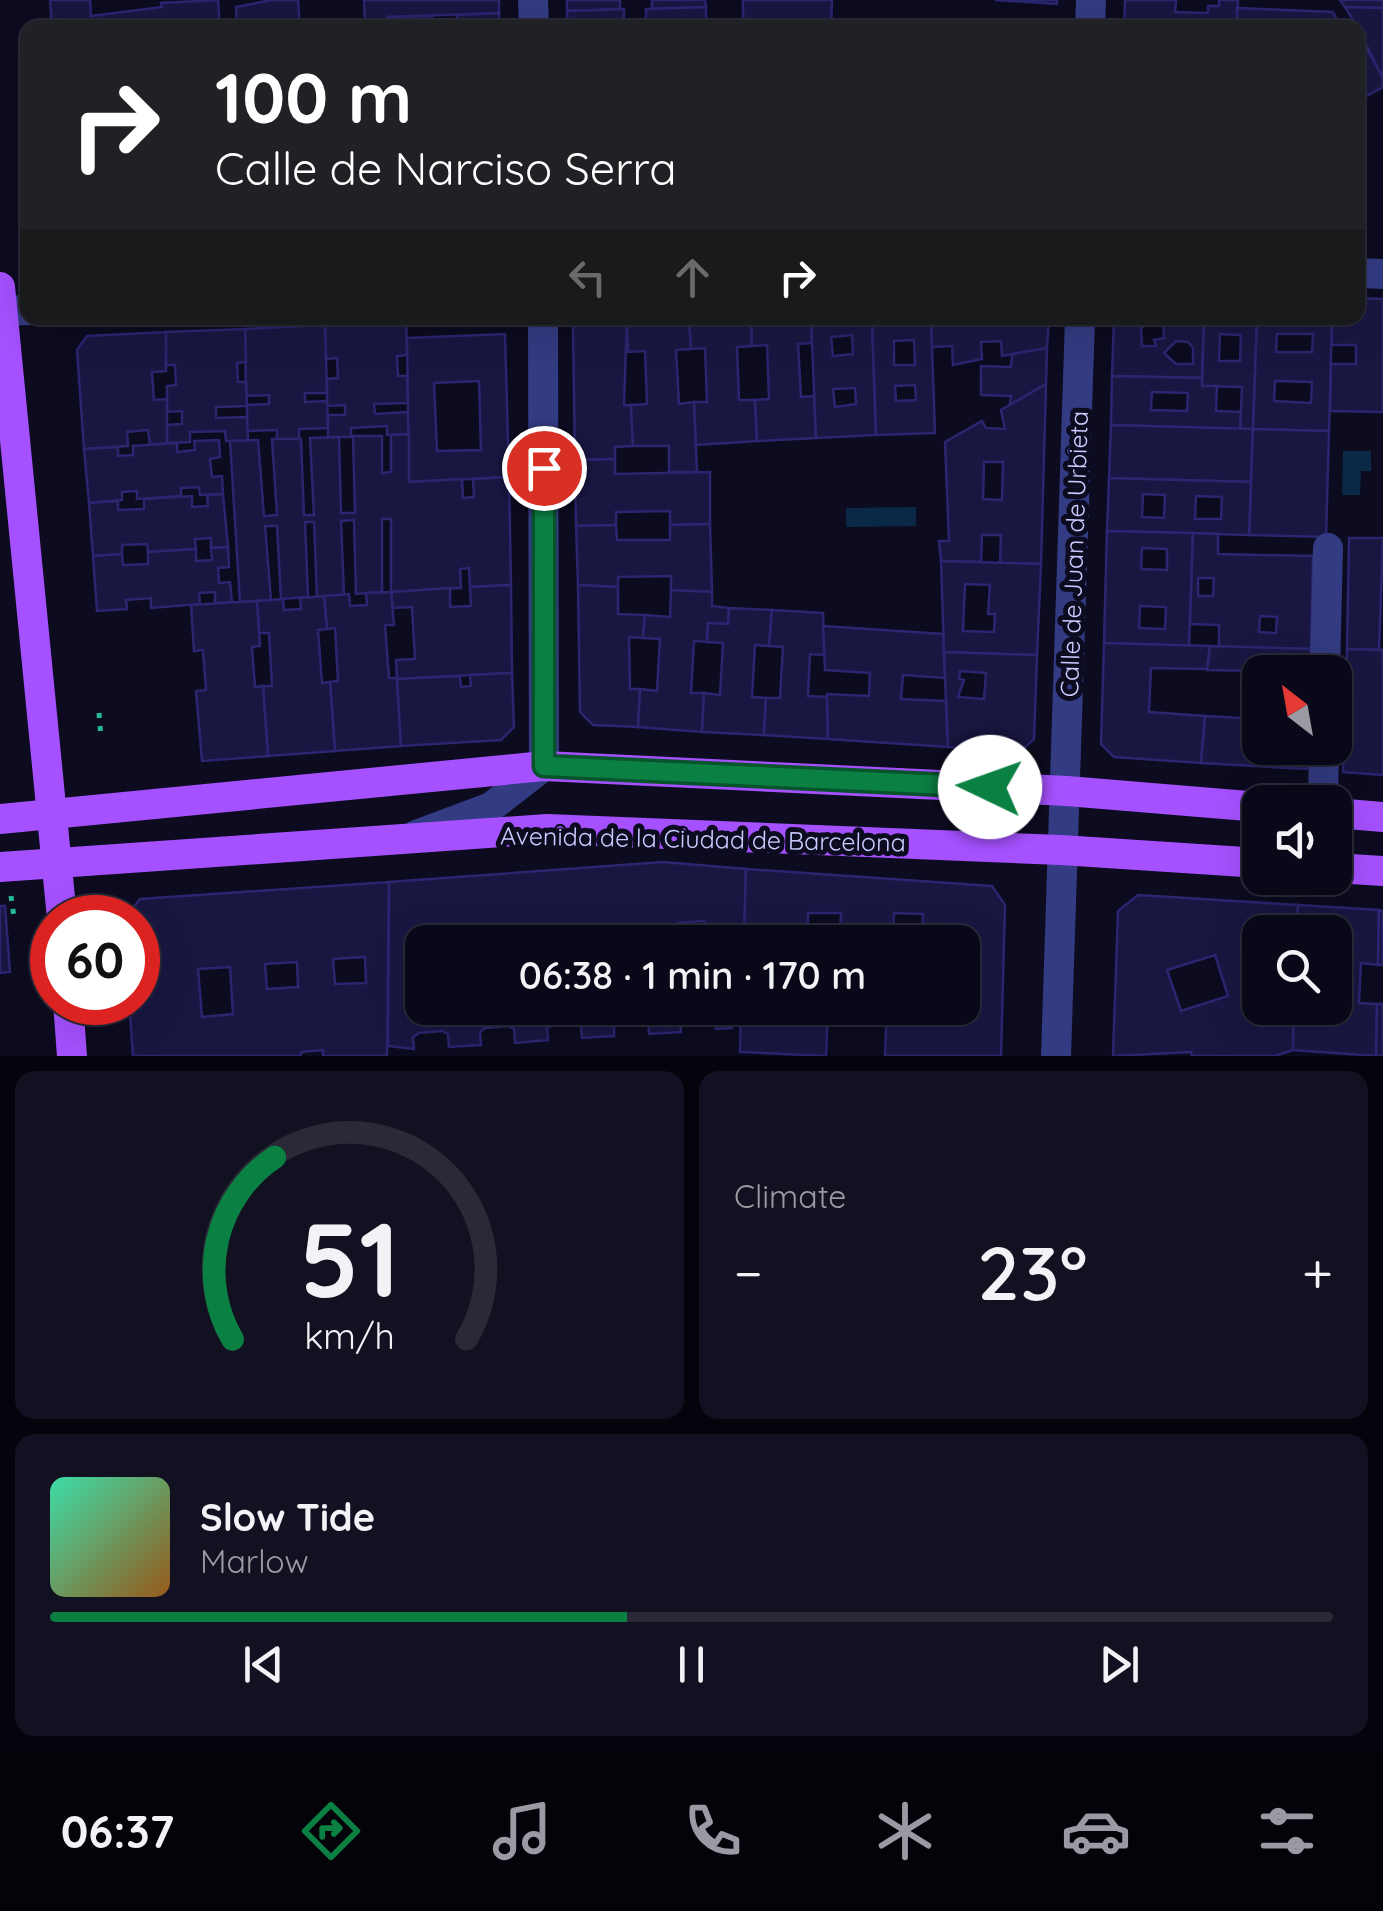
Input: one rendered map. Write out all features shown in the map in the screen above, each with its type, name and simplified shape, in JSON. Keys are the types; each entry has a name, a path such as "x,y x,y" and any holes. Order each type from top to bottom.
{"main road":[{"path":"7,305 60,895"},
{"path":"0,818 544,766 1067,791 1242,806"},
{"path":"1352,814 1383,817"},
{"name":"Avenida de la Ciudad de Barcelona","path":"0,867 547,830 1061,850 1242,862"},
{"path":"1352,869 1383,871"},
{"path":"70,1025 72,1056"}],"street":[{"path":"544,325 544,766"},
{"name":"Calle de Juan de Urbieta","path":"1067,791 1080,325"},
{"path":"1325,655 1328,548"},
{"name":"Avenida de la Ciudad de Barcelona","path":"404,839 491,807 544,766"},
{"path":"1056,1056 1061,850 1067,791"}],"path":[{"path":"99,713 102,738"},
{"path":"0,897 12,896 14,916"}],"water":[{"path":"1343,451 1371,451 1371,471 1361,471 1360,495 1342,495"},
{"path":"916,507 916,526 846,527 846,508"}],"building":[{"path":"50,0 90,0 91,16 162,7 161,3 218,0 219,20 51,20"},
{"path":"298,0 299,20 237,20 236,7"},
{"path":"364,0 499,0 499,13 365,20"},
{"path":"567,0 620,0 620,9 567,11"},
{"path":"652,0 705,0 706,7 652,9"},
{"path":"743,0 832,0 831,20 743,20"},
{"path":"995,0 1057,0 1057,4"},
{"path":"1125,0 1176,0 1175,12 1208,13 1208,6 1219,6 1219,0 1238,0 1237,20 1124,20"},
{"path":"1340,0 1383,0 1383,8 1345,7"},
{"path":"706,7 706,20 646,20 646,9"},
{"path":"1345,7 1383,8 1383,78 1365,42 1365,20 1353,20"},
{"path":"1237,8 1333,12 1337,20 1237,20"},
{"path":"624,9 624,20 568,20 567,11"},
{"path":"499,13 499,20 457,20 457,15"},
{"path":"432,16 432,20 388,20"},
{"path":"1365,46 1383,78 1383,87 1365,97"},
{"path":"1365,298 1383,299 1383,412 1330,411 1331,364 1356,364 1356,345 1332,345 1332,325 1365,325"},
{"path":"325,325 406,325 407,355 397,356 398,376 407,376 408,403 374,404 375,414 408,412 409,434 387,435 387,426 351,428 351,437 328,437 328,415 345,415 345,405 327,406 327,379 338,378 337,358 326,359"},
{"path":"325,325 327,393 305,393 305,402 327,401 328,428 299,429 299,439 277,439 277,430 247,431 247,405 269,404 269,395 246,396 245,329"},
{"path":"627,325 624,405 631,405 633,446 615,447 615,459 575,460 573,328"},
{"path":"627,325 689,325 691,349 676,350 679,404 694,402 697,472 669,472 669,446 633,446 631,405 647,404 645,351 628,352"},
{"path":"689,325 751,325 752,346 737,347 739,400 755,400 757,441 696,445 694,402 707,402 705,348 691,349"},
{"path":"751,325 811,325 812,343 798,344 801,397 814,396 816,438 757,441 755,400 769,399 767,345 752,346"},
{"path":"811,325 872,325 876,435 816,438","holes":["852,335 853,354 833,356 831,337","855,388 856,404 835,407 833,389"]},
{"path":"872,325 931,325 935,433 876,435","holes":["914,340 915,365 894,365 894,341","915,385 916,400 896,401 895,386"]},
{"path":"931,325 1049,325 1047,348 1002,356 1001,341 981,342 982,359 953,365 952,346 932,347"},
{"path":"1114,325 1144,325 1141,328 1142,346 1156,346 1154,340 1164,338 1163,325 1204,325 1202,378 1112,376","holes":["1176,341 1188,342 1193,348 1193,364 1176,364 1164,353"]},
{"path":"1204,325 1257,325 1253,429 1240,429 1242,387 1202,386","holes":["1220,334 1241,335 1240,361 1219,361"]},
{"path":"1257,325 1332,325 1329,431 1253,429","holes":["1277,334 1313,334 1312,352 1276,352","1275,381 1312,382 1311,403 1274,401"]},
{"path":"245,329 246,362 237,363 238,382 246,382 247,406 216,407 216,418 247,417 248,441 226,441 225,431 190,432 190,442 167,443 167,425 182,424 182,411 167,412 167,386 176,385 175,365 166,365 166,332"},
{"path":"166,332 166,371 152,372 154,400 167,399 167,443 150,445 148,430 127,432 128,446 84,449 77,350 87,336"},
{"path":"505,334 509,477 409,482 407,338","holes":["479,381 481,450 437,451 434,383"]},
{"path":"1047,348 1046,384 1010,405 1011,396 981,395 981,366 1011,367 1012,354"},
{"path":"1112,376 1202,378 1202,386 1217,386 1216,411 1241,412 1240,429 1111,425","holes":["1152,392 1188,393 1187,411 1151,410"]},
{"path":"1046,384 1041,564 1000,563 1001,535 982,535 981,562 941,561 939,541 949,541 945,442 982,421 986,428 1005,429 1001,410","holes":["984,462 1003,462 1002,500 983,499"]},
{"path":"1111,425 1253,429 1251,482 1109,478"},
{"path":"1253,429 1329,431 1326,537 1249,535"},
{"path":"409,434 409,482 462,479 463,498 474,497 473,479 509,477 511,585 470,587 469,568 460,569 461,588 391,592 391,519 382,519 382,592 356,594 354,520 341,521 344,595 317,597 314,522 305,522 308,597 281,599 277,526 265,526 271,600 240,602 230,441 258,440 264,516 277,515 272,439 301,439 304,515 314,515 310,438 339,437 341,513 355,513 353,436 382,436 382,473 391,472 391,435"},
{"path":"219,440 220,457 210,459 212,477 222,476 223,494 200,495 199,487 181,488 181,496 137,499 137,491 122,492 122,500 89,503 84,449 118,447 118,456 133,455 133,446 177,443 177,452 195,450 194,441"},
{"path":"615,459 615,474 710,472 710,524 670,525 670,511 616,512 616,525 576,526 575,460"},
{"path":"1109,478 1251,482 1249,535 1107,531","holes":["1143,494 1165,495 1164,518 1142,517","1196,496 1222,497 1221,519 1195,519"]},
{"path":"223,494 228,547 211,548 211,538 195,539 196,549 148,552 147,544 122,545 122,554 93,556 89,503 118,501 118,510 144,509 144,499 192,496 192,507 208,506 207,495"},
{"path":"710,524 712,592 671,590 671,576 618,577 618,587 578,585 576,526 616,525 617,540 670,540 670,525"},
{"path":"1107,531 1193,533 1189,646 1104,643","holes":["1142,548 1167,549 1167,570 1141,569","1140,606 1166,607 1165,629 1139,628"]},
{"path":"1193,533 1218,534 1218,554 1313,556 1311,649 1219,647 1219,625 1190,624","holes":["1198,578 1214,578 1213,596 1198,596","1260,616 1277,617 1276,633 1259,632"]},
{"path":"1349,538 1383,538 1379,650 1347,649"},
{"path":"228,547 229,567 218,568 219,583 230,582 232,602 215,603 215,592 199,593 200,604 151,608 151,598 126,600 127,609 97,611 93,556 122,554 123,565 148,564 148,552 196,549 196,561 212,560 211,548"},
{"path":"941,561 1041,564 1037,655 944,652","holes":["965,584 990,585 988,614 995,614 994,632 963,631"]},
{"path":"511,585 512,673 397,679 396,660 415,659 412,607 393,608 391,592 450,588 450,607 471,606 470,587"},
{"path":"578,585 618,587 618,614 645,615 643,638 629,637 630,689 640,689 638,727 593,725 580,712"},
{"path":"671,590 712,592 712,606 729,608 728,624 708,623 707,642 694,641 691,693 704,693 702,732 638,727 640,689 657,691 660,639 643,638 645,615 670,617"},
{"path":"391,592 394,625 385,625 389,678 397,678 401,746 335,751 330,682 338,681 335,628 327,629 324,596 349,594 350,606 367,605 366,593"},
{"path":"324,596 327,629 318,630 322,683 330,682 335,751 268,756 263,686 272,686 269,633 259,633 257,601 283,599 284,610 301,609 300,598"},
{"path":"257,601 260,646 252,647 255,687 263,686 268,756 202,761 196,691 206,690 203,650 194,651 191,605"},
{"path":"729,608 772,610 769,646 755,645 752,697 766,698 764,735 702,732 704,693 720,695 723,643 707,642 708,623 728,624"},
{"path":"772,610 823,613 825,655 810,654 808,696 827,697 828,739 764,735 766,698 780,698 783,647 769,646"},
{"path":"823,626 943,634 945,678 903,675 901,699 946,701 948,747 828,739 827,694 869,696 870,673 825,670"},
{"path":"1104,643 1210,646 1207,669 1151,668 1149,712 1205,716 1201,763 1114,757 1101,744"},
{"path":"1210,646 1311,649 1311,655 1242,655 1242,671 1207,670"},
{"path":"1347,649 1383,650 1383,775 1343,772 1343,765 1352,765 1352,655 1347,655"},
{"path":"944,652 1037,655 1034,739 1021,751 948,747","holes":["960,671 986,673 984,699 958,697 964,680 959,679"]},
{"path":"512,673 514,727 501,740 401,746 397,679 460,676 461,687 471,686 470,675"},
{"path":"1205,716 1242,718 1242,765 1307,765 1307,769 1201,763"},
{"path":"663,862 746,869 744,925 704,925 704,921 678,925 405,925 405,1025 559,1025 547,1027 548,1040 515,1043 514,1029 508,1026 485,1028 480,1032 481,1045 449,1047 448,1034 442,1031 419,1033 413,1037 414,1049 388,1046 389,882"},
{"path":"746,869 992,886 1005,905 1001,1056 885,1056 886,1025 980,1025 980,925 922,925 923,914 894,913 893,925 840,925 841,913 808,913 808,925 744,925"},
{"path":"389,882 387,1056 323,1056 323,1050 302,1052 300,1056 133,1056 131,1025 160,1025 160,898","holes":["365,957 366,983 335,984 333,959","297,962 298,987 267,989 265,964","230,967 233,1014 202,1017 198,969"]},
{"path":"1138,895 1298,905 1298,915 1242,915 1242,1025 1294,1025 1293,1050 1275,1056 1192,1056 1191,1052 1113,1056 1118,911","holes":["1215,955 1228,996 1181,1011 1167,970"]},
{"path":"1298,905 1379,910 1378,965 1361,963 1359,1003 1377,1004 1376,1056 1293,1050 1294,1025 1352,1025 1352,915 1298,915"},
{"path":"0,906 5,906 10,972 0,973"},
{"path":"1379,910 1383,911 1383,965 1378,965"},
{"path":"1377,1004 1383,1004 1383,1056 1376,1056"},
{"path":"581,1025 614,1025 614,1036 582,1038"},
{"path":"648,1025 680,1025 681,1032 649,1034"},
{"path":"741,1025 827,1025 826,1056 740,1052"}],"route":[{"path":"544,468 544,766 990,787"}]}
